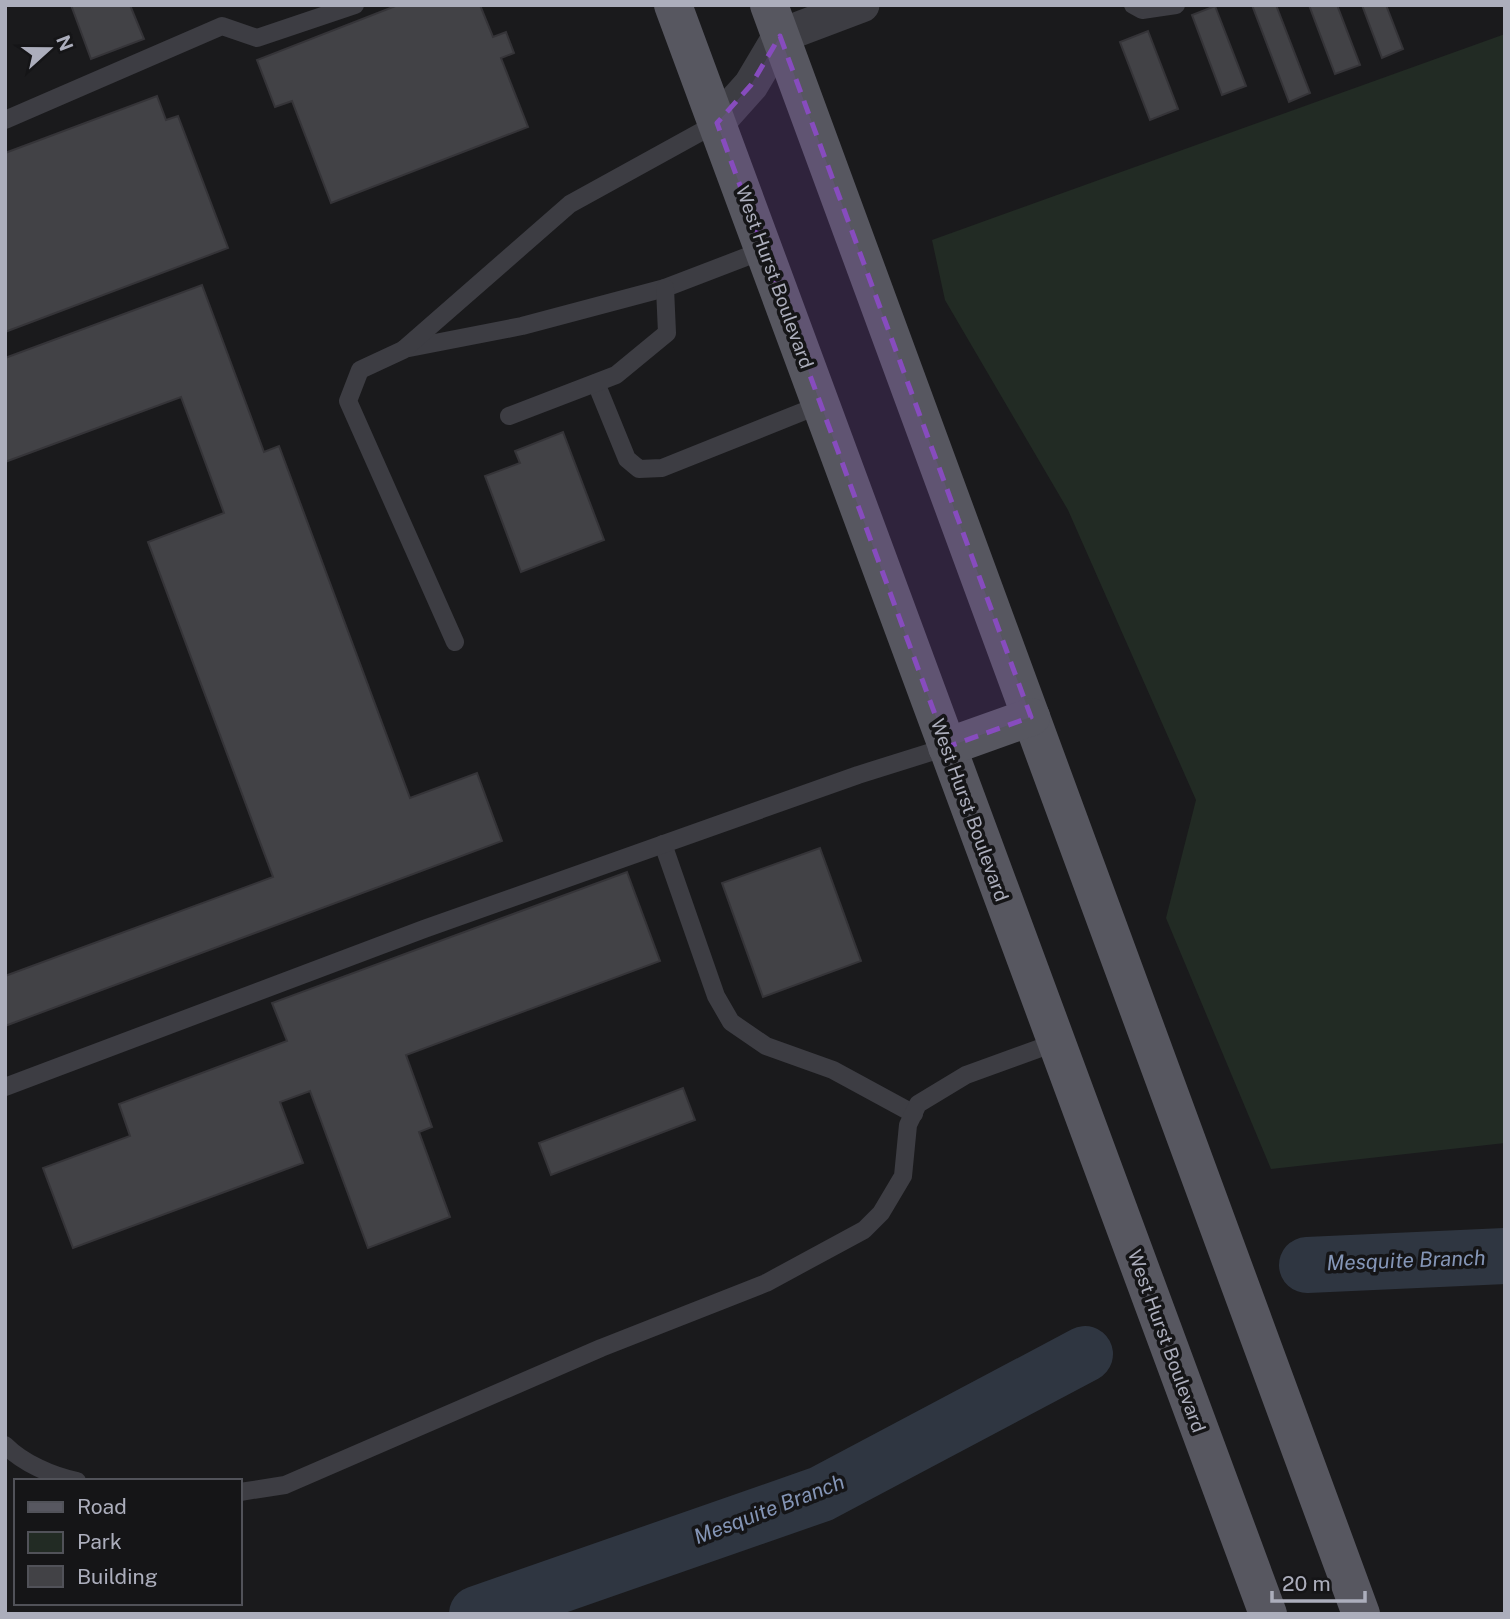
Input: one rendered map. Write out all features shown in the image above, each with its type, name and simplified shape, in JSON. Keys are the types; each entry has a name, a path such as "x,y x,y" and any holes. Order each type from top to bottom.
{"main road":[{"name":"West Hurst Boulevard","path":"673,5 1268,1614"},
{"path":"774,20 1361,1614"},
{"path":"947,747 1031,717"}],"street":[{"path":"717,123 751,85 774,20 862,5"}],"lane":[{"path":"5,120 222,26 257,38 355,5"},
{"path":"1133,5 1142,10 1176,5"},
{"path":"403,350 570,204 717,123"},
{"path":"455,642 348,401 360,370 403,350 522,326 665,288 765,250"},
{"path":"509,416 616,375 667,333 665,288"},
{"path":"596,383 627,459 639,469 662,468 822,404"},
{"path":"5,1087 424,929 858,775 947,747"},
{"path":"663,844 716,996 731,1022 766,1046 833,1070 914,1114"},
{"path":"242,1492 285,1485 601,1348 766,1283 864,1230 881,1213 903,1176 908,1125 919,1104 965,1075 1057,1042"},
{"path":"5,1445 15,1455 66,1479"}],"highlighted area":[{"path":"780,36 1031,717 947,747 717,123 751,85"}],"green space":[{"path":"1505,34 1505,1143 1271,1169 1166,918 1196,800 1068,510 945,300 932,240"}],"building":[{"path":"71,5 130,5 144,39 91,59"},
{"path":"398,5 480,5 493,37 506,32 514,53 501,58 528,127 331,203 292,101 275,107 257,60"},
{"path":"1252,5 1276,5 1310,93 1289,102"},
{"path":"1309,5 1337,5 1360,65 1335,74"},
{"path":"1362,5 1386,5 1403,49 1382,58"},
{"path":"1215,6 1246,86 1222,95 1192,15"},
{"path":"1148,31 1178,109 1150,120 1120,42"},
{"path":"157,96 166,120 178,116 228,248 5,332 5,153"},
{"path":"202,285 264,452 279,446 410,798 477,773 502,841 5,1026 5,976 273,877 148,542 224,513 181,397 5,462 5,358"},
{"path":"563,432 604,540 521,572 485,476 520,463 515,451"},
{"path":"820,848 861,961 763,997 722,883"},
{"path":"627,872 660,961 406,1055 432,1127 419,1132 450,1217 368,1248 310,1091 280,1102 303,1163 73,1248 43,1168 130,1136 119,1104 287,1041 272,1003"},
{"path":"683,1088 695,1120 551,1175 539,1143"}],"waterway":[{"name":"Mesquite Branch","path":"1307,1265 1505,1256"},
{"name":"Mesquite Branch","path":"477,1614 821,1494 1085,1354"}]}
